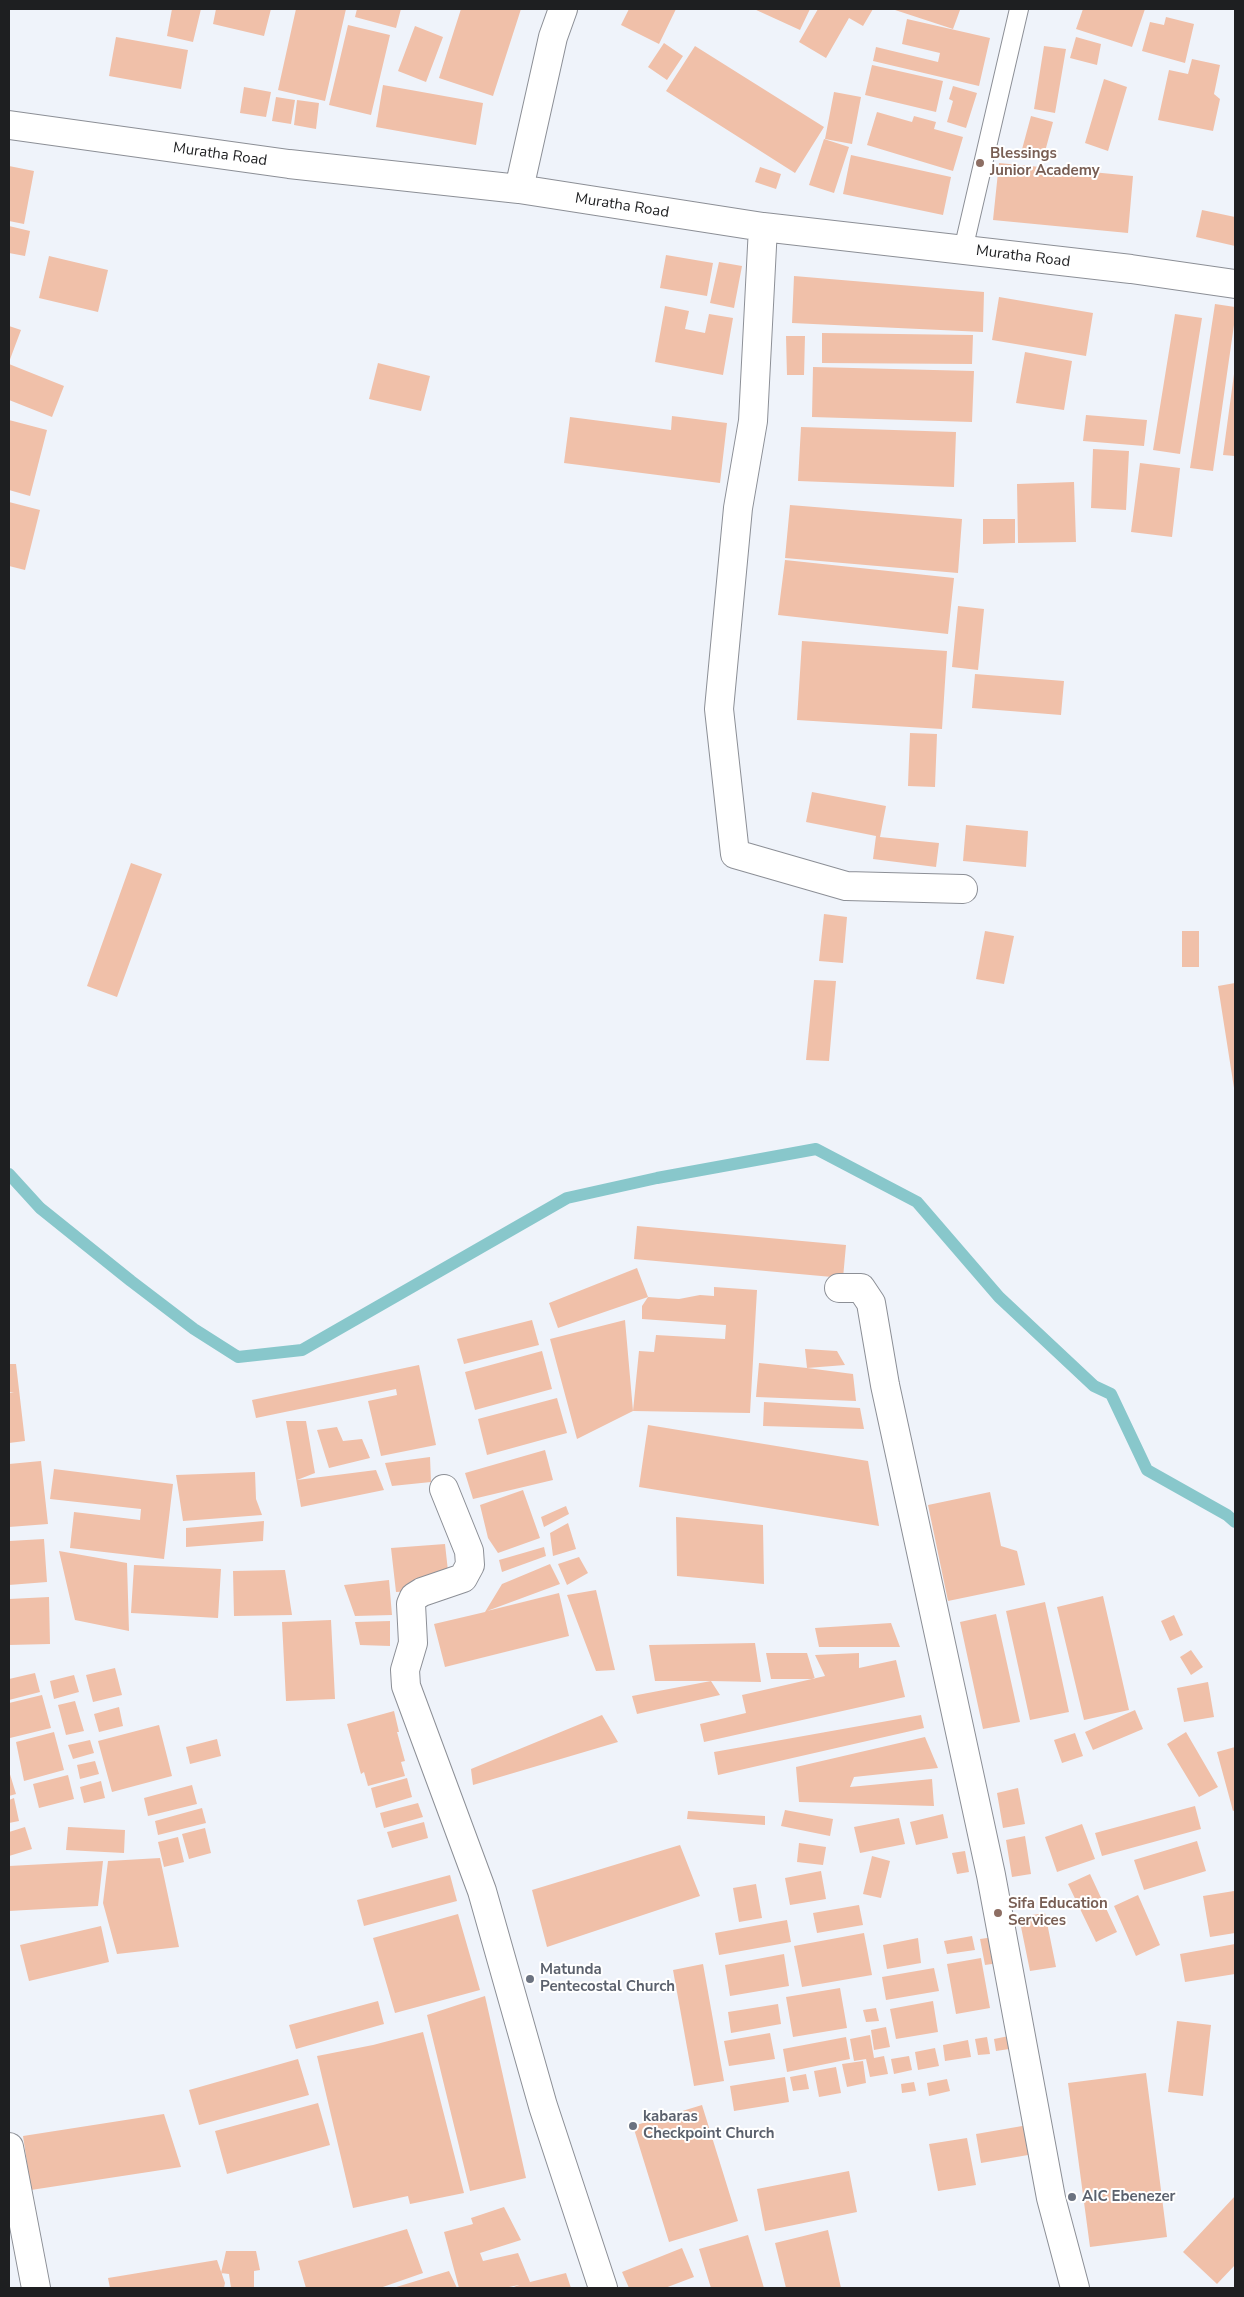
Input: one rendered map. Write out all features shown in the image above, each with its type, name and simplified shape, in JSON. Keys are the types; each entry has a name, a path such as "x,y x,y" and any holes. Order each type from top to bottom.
{"street":[{"path":"519,189 553,37 563,9"},
{"name":"Muratha Road","path":"9,125 289,164 519,189 763,228 963,250 1235,284"},
{"path":"763,228 752,420 738,508 719,710 735,854 846,886 963,889"},
{"path":"839,1288 861,1288 871,1303 887,1394 991,1874 1051,2198 1075,2288"},
{"path":"444,1489 469,1551 470,1565 463,1578 422,1592 414,1597 411,1604 412,1643 405,1670 406,1686 482,1891 543,2106 602,2288"},
{"path":"9,2147 36,2288"}],"lane":[{"path":"963,250 1019,9"}],"building":[{"path":"172,9 201,9 193,42 167,36"},
{"path":"216,9 271,9 264,36 213,24"},
{"path":"296,9 346,9 325,101 278,90"},
{"path":"357,9 401,9 396,28 355,17"},
{"path":"461,9 521,9 493,96 439,78"},
{"path":"629,9 676,9 659,44 621,25"},
{"path":"754,9 810,9 800,30"},
{"path":"818,9 873,9 863,26 849,18 826,58 799,42"},
{"path":"892,9 957,9 960,10 953,29"},
{"path":"1083,9 1145,9 1132,47 1076,29"},
{"path":"1166,17 1194,24 1185,63 1142,51 1150,22 1164,25"},
{"path":"907,19 990,38 979,86 873,61 876,47 938,62 940,53 902,44"},
{"path":"348,25 390,35 371,115 329,105"},
{"path":"415,26 443,37 426,82 398,71"},
{"path":"116,37 188,50 181,89 109,76"},
{"path":"1076,37 1101,44 1097,65 1070,58"},
{"path":"664,43 683,56 667,80 648,67"},
{"path":"695,46 824,127 795,173 666,91"},
{"path":"1044,46 1066,49 1055,113 1034,109"},
{"path":"1192,59 1220,65 1214,94 1220,99 1213,131 1158,120 1169,70 1188,74"},
{"path":"872,65 943,81 936,112 865,95"},
{"path":"1104,79 1127,87 1108,151 1085,143"},
{"path":"383,85 483,103 476,145 376,127"},
{"path":"953,86 977,93 966,128 947,122 953,101 949,99"},
{"path":"244,87 271,92 266,117 240,113"},
{"path":"834,92 861,97 852,144 825,139"},
{"path":"276,97 295,100 291,124 272,121"},
{"path":"297,100 319,103 316,129 294,125"},
{"path":"877,112 912,122 914,116 936,122 934,129 963,137 953,171 867,145"},
{"path":"1031,116 1053,122 1043,159 1021,153"},
{"path":"824,139 849,147 834,193 809,185"},
{"path":"851,155 951,177 943,215 843,194"},
{"path":"999,163 1133,176 1128,233 993,220"},
{"path":"9,166 34,171 24,224 9,221"},
{"path":"760,167 781,174 776,189 755,182"},
{"path":"1202,210 1235,217 1235,246 1196,237"},
{"path":"9,226 30,231 25,256 9,253"},
{"path":"666,255 713,263 707,296 660,288"},
{"path":"49,256 108,270 98,312 39,298"},
{"path":"719,262 742,266 734,308 710,303"},
{"path":"794,276 984,292 983,332 792,323"},
{"path":"999,297 1093,313 1086,356 992,340"},
{"path":"1215,304 1235,307 1235,318 1213,471 1190,468"},
{"path":"665,306 689,311 685,329 705,333 709,314 733,318 723,375 655,362"},
{"path":"1175,314 1202,318 1180,454 1153,450"},
{"path":"9,326 21,330 9,362"},
{"path":"822,333 973,335 972,364 822,363"},
{"path":"786,336 805,336 804,375 787,375"},
{"path":"1025,352 1072,361 1064,410 1016,403"},
{"path":"378,363 430,376 421,411 369,399"},
{"path":"9,364 64,386 52,417 9,400"},
{"path":"813,367 974,371 972,422 812,417"},
{"path":"1235,374 1235,456 1223,455"},
{"path":"1086,415 1147,420 1144,446 1083,441"},
{"path":"672,416 727,423 720,483 564,463 570,417 671,430"},
{"path":"9,420 47,430 30,496 9,490"},
{"path":"801,427 956,432 954,487 798,481"},
{"path":"1093,449 1129,451 1126,510 1091,508"},
{"path":"1140,463 1180,468 1172,537 1131,532"},
{"path":"1074,482 1076,542 1018,543 1017,484"},
{"path":"9,502 40,510 25,570 9,566"},
{"path":"790,505 962,519 958,573 785,558"},
{"path":"983,519 1015,519 1015,543 983,544"},
{"path":"785,560 954,578 948,634 778,615"},
{"path":"958,606 984,609 978,670 952,667"},
{"path":"802,641 947,651 942,729 797,720"},
{"path":"975,674 1064,681 1061,715 972,708"},
{"path":"910,733 937,734 935,787 908,786"},
{"path":"812,792 886,806 880,837 939,843 936,867 873,859 876,836 806,822"},
{"path":"966,825 1028,831 1026,867 963,861"},
{"path":"131,863 162,874 117,997 87,986"},
{"path":"824,914 847,917 843,963 819,961"},
{"path":"985,931 1014,936 1004,984 976,979"},
{"path":"1182,931 1199,931 1199,967 1182,967"},
{"path":"814,980 836,981 829,1061 806,1060"},
{"path":"1235,983 1235,1087 1234,1088 1218,986"},
{"path":"637,1226 846,1245 843,1278 634,1259"},
{"path":"637,1268 648,1297 558,1328 549,1303"},
{"path":"714,1287 757,1290 750,1413 633,1411 639,1351 654,1352 656,1335 725,1339 726,1325 642,1319 642,1306 648,1297 679,1299 700,1295 714,1296"},
{"path":"532,1320 539,1345 464,1364 457,1339"},
{"path":"625,1320 633,1411 577,1439 550,1339"},
{"path":"805,1349 837,1351 845,1365 807,1368"},
{"path":"542,1351 552,1389 475,1410 465,1372"},
{"path":"759,1363 853,1374 856,1401 756,1397"},
{"path":"9,1364 16,1364 25,1441 9,1443 9,1393 14,1392 9,1392"},
{"path":"419,1365 436,1445 381,1456 368,1401 397,1395 396,1389 256,1418 252,1400"},
{"path":"557,1398 567,1433 487,1455 478,1419"},
{"path":"764,1402 860,1408 864,1429 763,1426"},
{"path":"286,1421 306,1421 315,1473 297,1480 376,1470 384,1490 301,1507"},
{"path":"648,1425 868,1461 879,1526 639,1487"},
{"path":"337,1427 343,1441 362,1439 370,1458 329,1468 317,1430"},
{"path":"545,1450 553,1480 473,1499 465,1473"},
{"path":"430,1457 431,1482 392,1486 385,1463"},
{"path":"41,1461 48,1524 9,1527 9,1464"},
{"path":"54,1469 173,1484 164,1559 70,1548 74,1512 140,1520 141,1509 50,1499"},
{"path":"255,1472 256,1499 262,1515 183,1521 176,1475"},
{"path":"523,1490 540,1538 498,1553 488,1538 480,1505"},
{"path":"990,1492 1001,1546 1017,1551 1025,1585 948,1601 928,1505"},
{"path":"566,1506 569,1514 544,1527 541,1517"},
{"path":"676,1517 763,1525 764,1584 677,1576"},
{"path":"264,1521 263,1541 186,1547 186,1528"},
{"path":"568,1523 576,1549 553,1556 550,1533"},
{"path":"44,1539 47,1582 9,1585 9,1541"},
{"path":"445,1544 450,1589 396,1592 391,1548"},
{"path":"544,1547 546,1556 502,1572 499,1560"},
{"path":"59,1551 127,1563 129,1631 75,1620"},
{"path":"579,1557 588,1573 567,1585 558,1564"},
{"path":"550,1564 560,1584 487,1611 559,1593 569,1636 445,1667 434,1624 485,1612 502,1584"},
{"path":"134,1565 221,1569 218,1618 131,1613"},
{"path":"285,1570 292,1615 234,1616 233,1571"},
{"path":"389,1580 392,1615 355,1616 344,1585"},
{"path":"596,1590 615,1670 596,1671 567,1595"},
{"path":"1103,1596 1129,1710 1084,1720 1057,1607"},
{"path":"49,1597 50,1644 9,1645 9,1599"},
{"path":"1045,1602 1069,1712 1030,1720 1006,1611"},
{"path":"996,1614 1020,1722 983,1729 960,1622"},
{"path":"1174,1615 1183,1635 1170,1641 1161,1621"},
{"path":"331,1620 335,1699 286,1701 282,1622"},
{"path":"390,1621 390,1646 360,1645 355,1622"},
{"path":"891,1623 900,1647 819,1647 815,1628"},
{"path":"755,1643 761,1682 655,1681 649,1645"},
{"path":"1191,1650 1203,1667 1191,1675 1180,1657"},
{"path":"766,1653 807,1653 815,1679 771,1679"},
{"path":"859,1653 859,1668 896,1660 905,1697 704,1742 700,1724 746,1713 742,1695 825,1676 815,1655"},
{"path":"115,1668 122,1695 93,1702 86,1675"},
{"path":"35,1673 40,1692 9,1700 9,1679"},
{"path":"74,1675 79,1692 54,1699 50,1681"},
{"path":"711,1681 720,1695 637,1714 632,1696"},
{"path":"1208,1682 1214,1717 1184,1722 1177,1688"},
{"path":"42,1695 51,1728 10,1738 9,1703"},
{"path":"75,1701 84,1731 66,1735 58,1705"},
{"path":"119,1707 123,1726 99,1732 94,1714"},
{"path":"1135,1710 1143,1729 1093,1750 1085,1732"},
{"path":"394,1711 399,1732 397,1732 405,1761 401,1762 405,1776 368,1786 364,1772 361,1774 347,1724"},
{"path":"602,1715 618,1742 473,1785 471,1769"},
{"path":"921,1715 924,1728 718,1775 714,1752"},
{"path":"159,1725 172,1776 112,1792 98,1741"},
{"path":"54,1732 64,1770 24,1781 16,1742"},
{"path":"1186,1732 1218,1787 1199,1797 1167,1744"},
{"path":"1075,1733 1083,1756 1062,1763 1054,1740"},
{"path":"925,1737 938,1768 854,1777 850,1787 932,1779 934,1806 799,1802 796,1767"},
{"path":"217,1739 221,1756 190,1764 186,1747"},
{"path":"90,1740 94,1753 73,1759 68,1745"},
{"path":"1235,1747 1235,1810 1233,1811 1217,1752"},
{"path":"95,1761 99,1774 80,1779 77,1765"},
{"path":"9,1771 16,1794 9,1796"},
{"path":"68,1775 74,1799 39,1808 33,1784"},
{"path":"407,1778 412,1797 376,1808 371,1788"},
{"path":"101,1781 105,1798 84,1803 80,1787"},
{"path":"192,1785 197,1804 148,1816 144,1798"},
{"path":"1018,1788 1025,1824 1003,1828 997,1793"},
{"path":"14,1798 19,1821 9,1823 9,1800"},
{"path":"418,1803 423,1817 384,1828 380,1813"},
{"path":"1195,1806 1201,1829 1102,1856 1095,1833"},
{"path":"202,1808 206,1823 158,1835 155,1821"},
{"path":"785,1810 833,1819 830,1836 781,1826"},
{"path":"688,1811 765,1816 765,1825 687,1819"},
{"path":"943,1814 948,1838 916,1845 910,1822"},
{"path":"899,1818 905,1844 860,1853 854,1827"},
{"path":"424,1822 428,1838 392,1848 387,1832"},
{"path":"1082,1824 1095,1859 1057,1872 1045,1837"},
{"path":"25,1827 32,1849 9,1856 9,1832"},
{"path":"68,1827 125,1830 124,1853 66,1850"},
{"path":"205,1828 211,1853 189,1859 182,1834"},
{"path":"1025,1836 1031,1874 1012,1877 1006,1840"},
{"path":"178,1837 184,1862 164,1867 158,1842"},
{"path":"1197,1841 1206,1871 1144,1890 1134,1860"},
{"path":"799,1843 826,1847 823,1865 797,1862"},
{"path":"680,1845 700,1896 547,1947 532,1890"},
{"path":"965,1851 969,1872 957,1874 952,1853"},
{"path":"872,1856 890,1861 881,1898 863,1894"},
{"path":"160,1858 179,1947 117,1954 103,1903 108,1861"},
{"path":"103,1861 98,1906 9,1911 9,1866"},
{"path":"821,1871 826,1899 790,1905 785,1878"},
{"path":"1090,1874 1117,1932 1096,1942 1068,1884"},
{"path":"450,1875 457,1901 364,1926 357,1900"},
{"path":"756,1884 762,1918 739,1922 733,1888"},
{"path":"1234,1891 1235,1933 1210,1937 1203,1896"},
{"path":"1138,1895 1160,1945 1136,1956 1114,1906"},
{"path":"859,1905 863,1925 817,1933 813,1913"},
{"path":"1045,1913 1056,1967 1030,1971 1019,1917"},
{"path":"458,1914 480,1990 395,2013 373,1938"},
{"path":"787,1920 791,1942 719,1955 715,1933"},
{"path":"101,1926 109,1962 29,1981 20,1945"},
{"path":"864,1933 872,1975 802,1987 794,1946"},
{"path":"972,1936 975,1950 947,1954 944,1941"},
{"path":"994,1937 999,1963 985,1965 980,1939"},
{"path":"918,1938 921,1963 887,1969 883,1945"},
{"path":"1235,1944 1235,1974 1185,1982 1180,1954"},
{"path":"784,1954 789,1986 730,1996 725,1965"},
{"path":"981,1958 990,2008 956,2014 947,1964"},
{"path":"703,1964 724,2081 694,2086 673,1970"},
{"path":"934,1968 939,1991 886,2000 882,1977"},
{"path":"840,1988 847,2028 793,2037 786,1997"},
{"path":"485,1996 526,2178 470,2191 427,2015"},
{"path":"378,2001 384,2024 296,2049 289,2025"},
{"path":"933,2001 938,2032 896,2039 890,2009"},
{"path":"778,2004 781,2024 731,2033 728,2012"},
{"path":"876,2008 879,2021 866,2022 863,2010"},
{"path":"1177,2021 1211,2025 1203,2096 1168,2092"},
{"path":"886,2027 890,2047 874,2050 871,2030"},
{"path":"423,2032 464,2193 410,2204 408,2196 353,2208 317,2056 373,2045"},
{"path":"770,2033 775,2059 729,2066 724,2041"},
{"path":"870,2035 874,2058 884,2056 888,2074 870,2077 866,2059 854,2061 850,2039"},
{"path":"1014,2035 1016,2048 996,2051 994,2039"},
{"path":"846,2037 850,2059 787,2072 783,2049"},
{"path":"987,2037 990,2054 978,2055 975,2039"},
{"path":"968,2040 971,2057 945,2061 943,2045"},
{"path":"935,2048 939,2066 918,2070 915,2052"},
{"path":"909,2056 912,2070 894,2074 891,2059"},
{"path":"298,2059 309,2095 199,2125 189,2090"},
{"path":"863,2061 866,2083 847,2087 842,2064"},
{"path":"836,2067 841,2093 819,2097 814,2071"},
{"path":"1146,2073 1167,2237 1090,2247 1068,2083"},
{"path":"806,2074 809,2089 793,2091 790,2077"},
{"path":"785,2077 789,2102 734,2111 730,2086"},
{"path":"947,2079 950,2091 929,2096 927,2083"},
{"path":"914,2082 916,2091 902,2093 901,2084"},
{"path":"318,2103 330,2145 227,2174 215,2131"},
{"path":"702,2105 738,2221 669,2242 633,2126"},
{"path":"164,2114 181,2167 31,2190 23,2136"},
{"path":"1028,2125 1034,2154 981,2163 976,2134"},
{"path":"967,2138 976,2185 938,2191 929,2144"},
{"path":"849,2171 857,2212 765,2231 757,2189"},
{"path":"1235,2196 1235,2265 1217,2284 1183,2252"},
{"path":"504,2207 521,2240 480,2253 483,2261 518,2253 530,2282 566,2273 571,2288 511,2288 519,2285 504,2288 459,2288 444,2232 473,2224 471,2218"},
{"path":"407,2229 423,2273 380,2288 306,2288 298,2261"},
{"path":"828,2230 841,2288 786,2288 775,2243"},
{"path":"748,2235 764,2288 711,2288 699,2249"},
{"path":"682,2248 694,2277 665,2288 629,2288 622,2272"},
{"path":"226,2251 256,2251 260,2270 254,2271 254,2288 231,2288 229,2274 221,2273"},
{"path":"217,2260 225,2283 224,2288 110,2288 108,2278"},
{"path":"449,2271 457,2288 393,2288"}],"waterway":[{"path":"9,1174 40,1208 131,1281 194,1329 238,1357 302,1350 567,1198 657,1178 816,1149 917,1202 999,1297 1094,1386 1111,1394 1147,1470 1227,1515 1235,1522"}],"place":[{"name":"Blessings Junior Academy","path":"980,163"},
{"name":"Sifa Education Services","path":"998,1913"},
{"name":"Matunda Pentecostal Church","path":"530,1979"},
{"name":"kabaras Checkpoint Church","path":"633,2126"},
{"name":"AIC Ebenezer","path":"1072,2197"}]}
